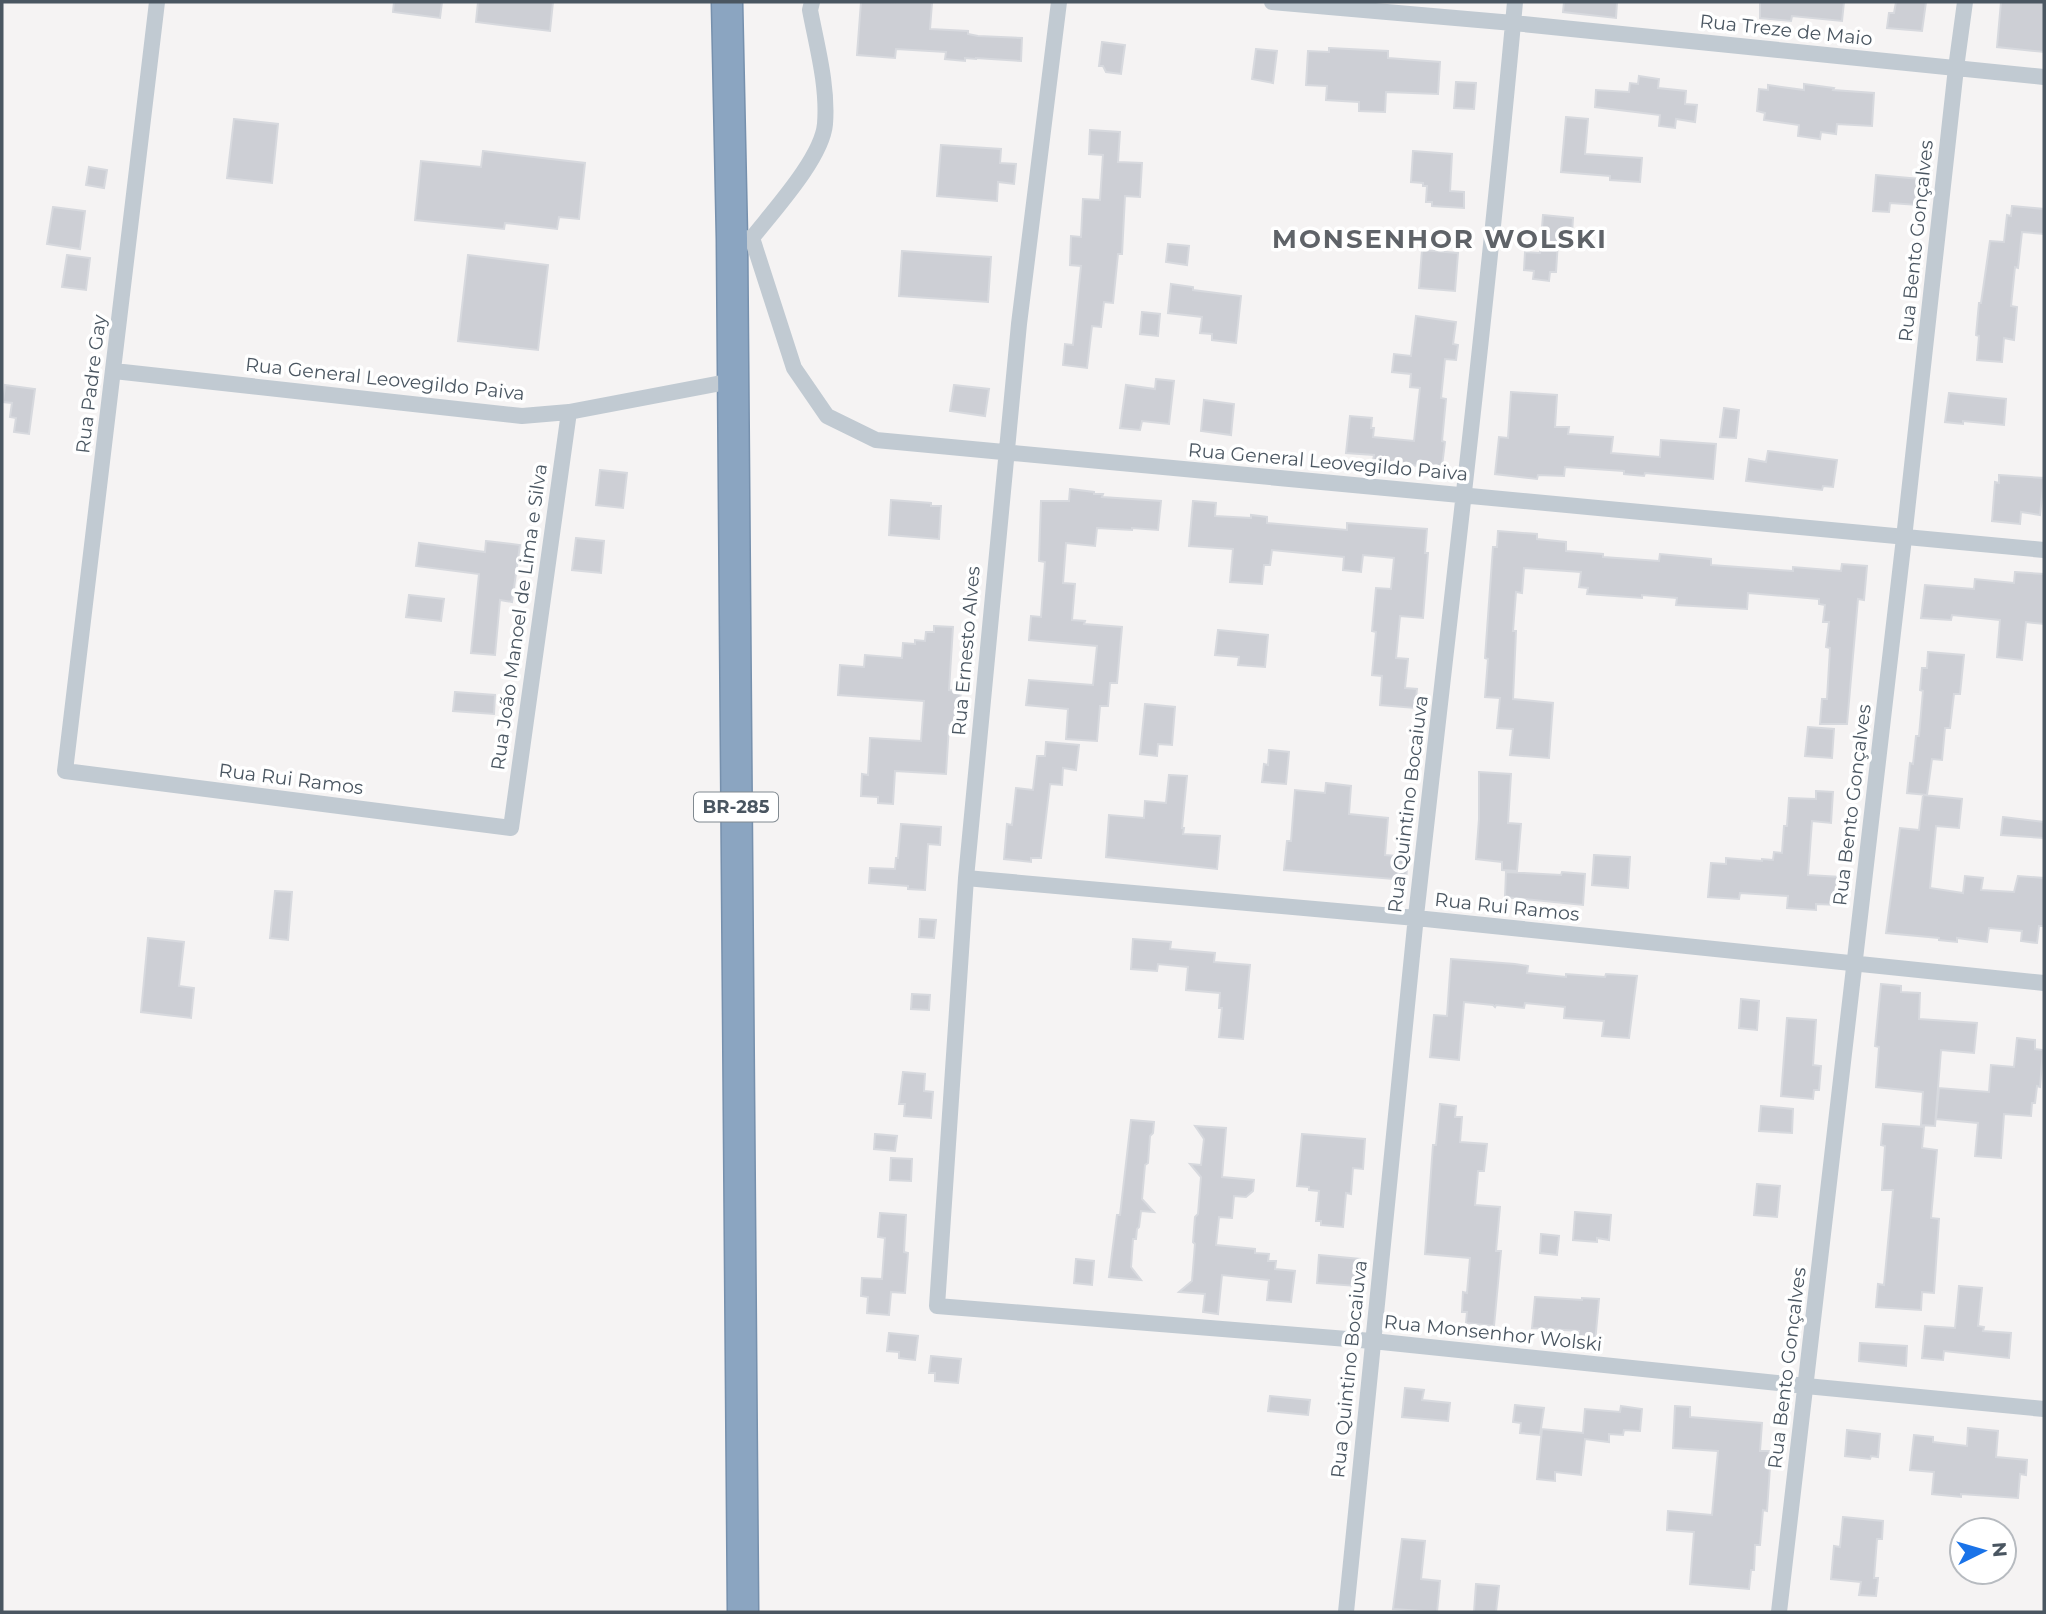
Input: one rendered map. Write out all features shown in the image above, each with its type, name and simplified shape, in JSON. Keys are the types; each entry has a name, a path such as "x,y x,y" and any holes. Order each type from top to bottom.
{"highway":[{"name":"BR-285","path":"727,2 742,239 732,381 743,1612"}],"street":[{"name":"Rua Padre Gay","path":"65,771 157,2"},
{"path":"742,239 813,158 825,126 824,87 810,10 811,2"},
{"name":"Rua Ernesto Alves","path":"937,1306 966,878 1019,324 1059,2"},
{"name":"Rua Treze de Maio","path":"1272,2 2044,76"},
{"name":"Rua Quintino Bocaiuva","path":"1346,1612 1416,918 1465,496 1516,2"},
{"name":"Rua Bento Gonçalves","path":"1779,1612 1965,2"},
{"name":"Rua General Leovegildo Paiva","path":"742,239 794,368 827,416 876,440 2044,550"},
{"name":"Rua General Leovegildo Paiva","path":"114,371 522,416 569,412 732,381"},
{"name":"Rua João Manoel de Lima e Silva","path":"511,828 569,412"},
{"name":"Rua Rui Ramos","path":"65,771 511,828"},
{"name":"Rua Rui Ramos","path":"966,878 1416,918 2044,983"},
{"name":"Rua Monsenhor Wolski","path":"937,1306 1372,1341 2044,1409"}],"building":[{"path":"394,2 442,2 440,18 393,12"},
{"path":"478,2 553,2 550,31 476,22"},
{"path":"861,2 932,3 930,29 968,31 968,34 978,36 1022,38 1021,61 965,58 965,61 945,59 946,52 896,49 895,58 857,55"},
{"path":"1564,2 1617,2 1616,18 1563,12"},
{"path":"1760,2 1844,2 1842,21 1792,16 1791,21 1760,18"},
{"path":"1896,2 1926,2 1922,31 1887,28 1889,13 1894,13"},
{"path":"2001,2 2044,2 2044,52 1997,47"},
{"path":"1102,42 1125,45 1121,74 1106,72 1103,66 1099,66"},
{"path":"1329,48 1388,51 1388,58 1440,62 1438,94 1386,92 1385,112 1359,111 1359,102 1326,100 1327,86 1306,85 1308,51 1329,52"},
{"path":"1256,49 1277,51 1273,83 1252,79"},
{"path":"1639,76 1659,79 1658,88 1686,91 1685,104 1697,105 1695,122 1676,119 1675,128 1659,126 1660,115 1595,107 1596,90 1629,92 1630,83 1638,84"},
{"path":"1456,82 1476,83 1474,109 1454,108"},
{"path":"1804,84 1834,88 1833,90 1874,93 1872,126 1837,124 1836,134 1821,132 1820,139 1798,136 1799,125 1764,120 1765,113 1757,111 1759,89 1768,90 1768,85 1804,90"},
{"path":"1566,117 1588,119 1585,154 1642,158 1640,182 1610,180 1610,176 1561,172"},
{"path":"234,119 278,124 272,183 227,178"},
{"path":"1090,130 1120,132 1118,162 1142,163 1140,197 1125,196 1122,254 1118,254 1113,303 1104,302 1101,327 1092,326 1087,368 1063,365 1065,344 1073,345 1081,266 1070,265 1071,236 1081,237 1083,199 1100,200 1103,155 1089,154"},
{"path":"941,145 1001,149 1000,163 1016,164 1014,184 998,182 997,201 937,196"},
{"path":"483,151 585,163 579,219 559,217 557,229 505,223 504,229 415,220 421,161 481,167"},
{"path":"1413,151 1452,154 1450,191 1464,192 1464,208 1432,206 1432,202 1426,202 1427,186 1411,182"},
{"path":"89,167 107,170 104,188 86,185"},
{"path":"1876,175 1920,179 1918,205 1890,203 1889,212 1873,211"},
{"path":"2012,206 2044,209 2044,234 2022,232 2011,306 2017,307 2014,340 2004,338 2002,362 1977,360 1979,303 1990,241 2004,242 2007,215 2011,216"},
{"path":"53,207 85,211 80,249 47,244"},
{"path":"1543,215 1573,218 1572,234 1565,233 1565,242 1558,241 1556,272 1550,272 1549,281 1533,279 1534,271 1524,270 1525,252 1540,253"},
{"path":"1168,244 1189,246 1187,265 1166,262"},
{"path":"1422,250 1458,253 1455,291 1419,288"},
{"path":"902,251 991,257 988,302 899,296"},
{"path":"67,255 90,258 86,290 62,287"},
{"path":"468,255 548,265 538,350 458,341"},
{"path":"1171,284 1193,287 1193,290 1241,296 1236,343 1212,340 1212,334 1200,333 1202,317 1168,313"},
{"path":"1142,312 1160,314 1158,336 1140,334"},
{"path":"1416,316 1456,322 1453,344 1458,345 1456,360 1445,359 1441,398 1446,399 1441,474 1418,471 1419,466 1373,461 1374,455 1346,453 1350,416 1372,418 1373,437 1414,441 1420,388 1410,387 1411,374 1392,372 1394,354 1411,356"},
{"path":"1156,379 1174,381 1169,424 1142,421 1140,430 1120,428 1126,385 1155,389"},
{"path":"5,385 35,389 29,434 14,432 16,418 10,417 12,403 3,402"},
{"path":"954,385 989,389 985,416 950,411"},
{"path":"1511,392 1557,395 1555,427 1569,427 1568,434 1613,437 1611,453 1660,457 1661,440 1716,444 1713,479 1645,473 1644,476 1624,474 1624,471 1565,467 1564,476 1538,475 1537,479 1495,474 1499,437 1508,438"},
{"path":"1949,393 2006,399 2004,425 1945,422"},
{"path":"1204,400 1234,404 1231,435 1201,431"},
{"path":"1724,408 1739,410 1736,438 1720,437"},
{"path":"1768,451 1837,460 1833,487 1823,486 1822,490 1746,481 1749,459 1766,462"},
{"path":"600,470 627,473 623,508 596,505"},
{"path":"1999,475 2044,478 2040,515 2021,512 2020,524 1992,521 1995,482 1999,483"},
{"path":"1070,489 1103,494 1102,497 1161,501 1158,530 1097,528 1095,546 1066,543 1063,583 1075,584 1072,620 1085,621 1084,624 1122,627 1117,683 1110,683 1108,706 1100,706 1097,741 1066,739 1068,709 1026,705 1029,680 1093,685 1097,646 1029,640 1031,616 1041,617 1045,562 1039,561 1041,501 1069,501"},
{"path":"891,500 941,506 939,539 889,535"},
{"path":"1193,501 1216,503 1215,516 1267,517 1267,523 1347,530 1347,523 1427,529 1423,618 1400,616 1396,658 1408,659 1405,688 1417,689 1415,708 1380,705 1382,676 1372,675 1376,588 1391,589 1394,558 1363,555 1361,572 1343,570 1344,557 1272,550 1270,565 1264,565 1262,584 1230,582 1233,549 1189,546"},
{"path":"1498,531 1537,534 1537,539 1566,542 1566,551 1603,554 1603,557 1659,561 1660,554 1711,559 1711,565 1793,571 1793,567 1841,571 1842,564 1867,566 1864,600 1858,599 1847,724 1820,724 1822,699 1827,699 1830,648 1826,647 1829,622 1823,622 1825,605 1819,604 1819,599 1748,593 1747,609 1676,605 1677,598 1587,594 1588,588 1579,587 1581,572 1524,568 1522,593 1516,592 1513,699 1553,703 1549,758 1510,755 1513,729 1497,728 1500,698 1485,697 1493,547 1497,547"},
{"path":"576,538 604,541 601,573 572,570"},
{"path":"486,541 520,545 512,602 500,600 495,655 471,653 479,574 416,566 419,543 485,552"},
{"path":"2015,572 2044,574 2044,624 2026,622 2022,660 1997,657 2000,620 1952,615 1951,620 1921,618 1925,585 1974,589 1975,579 2014,583"},
{"path":"409,595 444,599 441,621 406,617"},
{"path":"934,626 953,627 949,690 961,691 958,726 949,725 946,774 895,771 893,804 878,803 878,797 861,796 862,774 868,775 870,738 921,741 924,701 838,695 840,665 864,667 865,655 902,658 903,643 925,641 926,632 934,632"},
{"path":"1218,630 1268,635 1265,667 1238,665 1239,657 1215,655"},
{"path":"1928,652 1964,655 1960,694 1954,694 1950,728 1945,728 1942,760 1932,759 1927,795 1907,793 1910,763 1913,764 1916,736 1919,736 1922,668 1927,668"},
{"path":"455,692 495,695 494,714 453,711"},
{"path":"1145,704 1175,707 1172,745 1158,744 1157,756 1140,754"},
{"path":"1808,727 1834,729 1832,758 1805,756"},
{"path":"1046,742 1079,745 1076,770 1063,768 1062,785 1050,784 1041,858 1031,858 1031,862 1004,859 1007,824 1012,825 1016,788 1033,790 1037,756 1045,756"},
{"path":"1269,750 1289,752 1286,784 1262,782 1264,764 1268,765"},
{"path":"1479,772 1511,774 1508,823 1521,824 1517,871 1502,870 1502,862 1476,859"},
{"path":"1169,775 1187,776 1183,834 1220,836 1217,869 1106,857 1109,815 1144,818 1145,801 1166,803"},
{"path":"1326,783 1351,786 1349,814 1388,818 1385,855 1408,857 1406,880 1284,870 1287,841 1291,841 1295,790 1325,793"},
{"path":"1816,791 1833,792 1831,823 1812,821 1808,875 1841,877 1839,905 1816,904 1816,910 1787,908 1788,896 1740,893 1739,899 1708,897 1711,863 1726,864 1726,858 1773,860 1774,852 1782,853 1789,798 1816,799"},
{"path":"1923,795 1962,799 1959,828 1936,826 1930,888 1963,893 1965,876 1983,878 1981,890 2014,892 2018,876 2044,878 2044,926 2039,926 2037,943 2021,941 2022,931 1989,928 1987,942 1957,938 1957,942 1886,933 1900,828 1919,830"},
{"path":"2003,817 2044,822 2044,838 2001,835"},
{"path":"901,824 941,827 940,845 928,844 925,890 869,883 870,868 895,869"},
{"path":"1594,855 1630,857 1628,888 1592,885"},
{"path":"1506,872 1585,874 1583,905 1505,897"},
{"path":"275,891 292,892 288,940 270,938"},
{"path":"920,919 936,920 934,938 919,937"},
{"path":"148,938 184,942 179,986 194,988 191,1018 141,1012"},
{"path":"1133,939 1171,942 1170,949 1215,953 1214,962 1250,965 1243,1039 1219,1037 1222,1008 1219,1008 1220,993 1186,990 1188,967 1158,964 1157,971 1131,969"},
{"path":"1451,959 1528,966 1527,973 1566,977 1566,974 1637,976 1629,1038 1602,1036 1604,1021 1564,1018 1565,1007 1525,1003 1524,1008 1495,1007 1464,1002 1459,1060 1430,1057 1434,1015 1447,1016"},
{"path":"1881,984 1901,986 1901,992 1920,993 1919,1019 1977,1023 1974,1053 1941,1050 1935,1126 1921,1125 1923,1092 1876,1087 1879,1047 1875,1046"},
{"path":"912,994 930,995 929,1010 911,1009"},
{"path":"1741,999 1759,1001 1757,1030 1739,1028"},
{"path":"1787,1018 1816,1020 1813,1065 1821,1066 1819,1090 1814,1090 1813,1099 1781,1096"},
{"path":"2017,1038 2035,1040 2035,1049 2043,1050 2040,1087 2037,1086 2031,1116 2004,1114 2001,1158 1975,1156 1978,1123 1936,1119 1939,1088 1989,1092 1991,1065 2014,1067"},
{"path":"903,1072 925,1074 924,1091 933,1092 931,1118 904,1116 905,1104 899,1104"},
{"path":"1440,1104 1456,1106 1455,1117 1462,1117 1460,1142 1487,1144 1484,1171 1478,1171 1475,1205 1500,1207 1496,1251 1501,1251 1494,1326 1466,1323 1467,1312 1462,1312 1463,1292 1467,1293 1470,1258 1425,1254 1433,1145 1436,1145"},
{"path":"1761,1106 1793,1109 1792,1133 1759,1131"},
{"path":"1131,1120 1154,1122 1148,1163 1145,1165 1142,1199 1154,1212 1141,1211 1136,1239 1133,1239 1131,1267 1141,1280 1109,1277 1117,1215 1120,1215"},
{"path":"1883,1124 1924,1127 1922,1148 1937,1150 1931,1218 1939,1219 1934,1293 1922,1292 1921,1310 1876,1307 1878,1284 1884,1285 1893,1190 1882,1190 1885,1146 1881,1145"},
{"path":"1195,1126 1226,1128 1222,1177 1254,1180 1253,1191 1246,1197 1234,1196 1232,1218 1219,1217 1216,1245 1255,1249 1255,1253 1269,1254 1268,1261 1276,1261 1275,1269 1295,1271 1291,1302 1267,1300 1269,1280 1222,1275 1218,1314 1203,1312 1205,1294 1179,1292 1192,1281 1195,1217 1198,1214 1201,1177 1190,1164 1201,1165 1204,1139"},
{"path":"875,1134 897,1136 895,1151 874,1149"},
{"path":"1302,1134 1365,1139 1363,1169 1353,1168 1351,1194 1346,1193 1343,1227 1321,1225 1321,1221 1316,1221 1319,1191 1297,1186"},
{"path":"891,1158 912,1159 911,1181 890,1180"},
{"path":"1757,1184 1780,1186 1777,1217 1754,1215"},
{"path":"1575,1212 1611,1215 1609,1240 1573,1240"},
{"path":"880,1213 906,1215 904,1252 908,1253 905,1293 891,1292 889,1315 867,1313 868,1297 861,1296 862,1278 882,1279 885,1238 878,1237"},
{"path":"1541,1234 1559,1236 1557,1255 1540,1253"},
{"path":"1319,1255 1360,1259 1357,1286 1317,1283"},
{"path":"1076,1259 1094,1261 1092,1285 1074,1283"},
{"path":"1959,1286 1982,1288 1978,1326 1984,1327 1983,1331 2011,1333 2009,1358 1944,1351 1943,1360 1922,1358 1925,1326 1955,1328"},
{"path":"1535,1297 1599,1299 1595,1343 1578,1341 1579,1331 1532,1328"},
{"path":"889,1333 918,1336 915,1360 899,1358 899,1352 887,1351"},
{"path":"1860,1343 1907,1346 1906,1366 1859,1361"},
{"path":"931,1356 961,1359 958,1383 935,1381 935,1373 929,1373"},
{"path":"1405,1388 1424,1390 1422,1400 1450,1403 1448,1421 1402,1417"},
{"path":"1270,1396 1310,1400 1308,1415 1268,1411"},
{"path":"1515,1405 1544,1408 1540,1435 1520,1433 1521,1423 1513,1422"},
{"path":"1621,1406 1642,1409 1640,1431 1624,1430 1623,1435 1609,1434 1609,1442 1585,1439 1581,1475 1555,1472 1555,1481 1537,1479 1542,1429 1583,1433 1585,1409 1620,1412"},
{"path":"1675,1406 1690,1407 1690,1417 1762,1423 1760,1451 1769,1451 1770,1467 1767,1511 1763,1510 1760,1545 1755,1545 1754,1570 1751,1570 1749,1589 1690,1584 1694,1532 1667,1530 1668,1511 1712,1515 1718,1451 1673,1448"},
{"path":"1968,1428 1998,1431 1996,1457 2027,1460 2026,1475 2020,1474 2018,1498 1932,1494 1934,1472 1910,1470 1914,1435 1933,1437 1933,1442 1967,1446"},
{"path":"1847,1430 1880,1434 1878,1457 1871,1456 1870,1459 1845,1456"},
{"path":"1843,1517 1883,1521 1882,1539 1877,1539 1874,1578 1878,1578 1876,1596 1859,1595 1861,1582 1831,1579 1834,1546 1840,1547"},
{"path":"1402,1539 1425,1541 1421,1579 1440,1581 1437,1612 1393,1609"},
{"path":"1476,1584 1499,1586 1496,1612 1474,1612"}],"district":[{"name":"MONSENHOR WOLSKI","path":"1440,239"}]}
